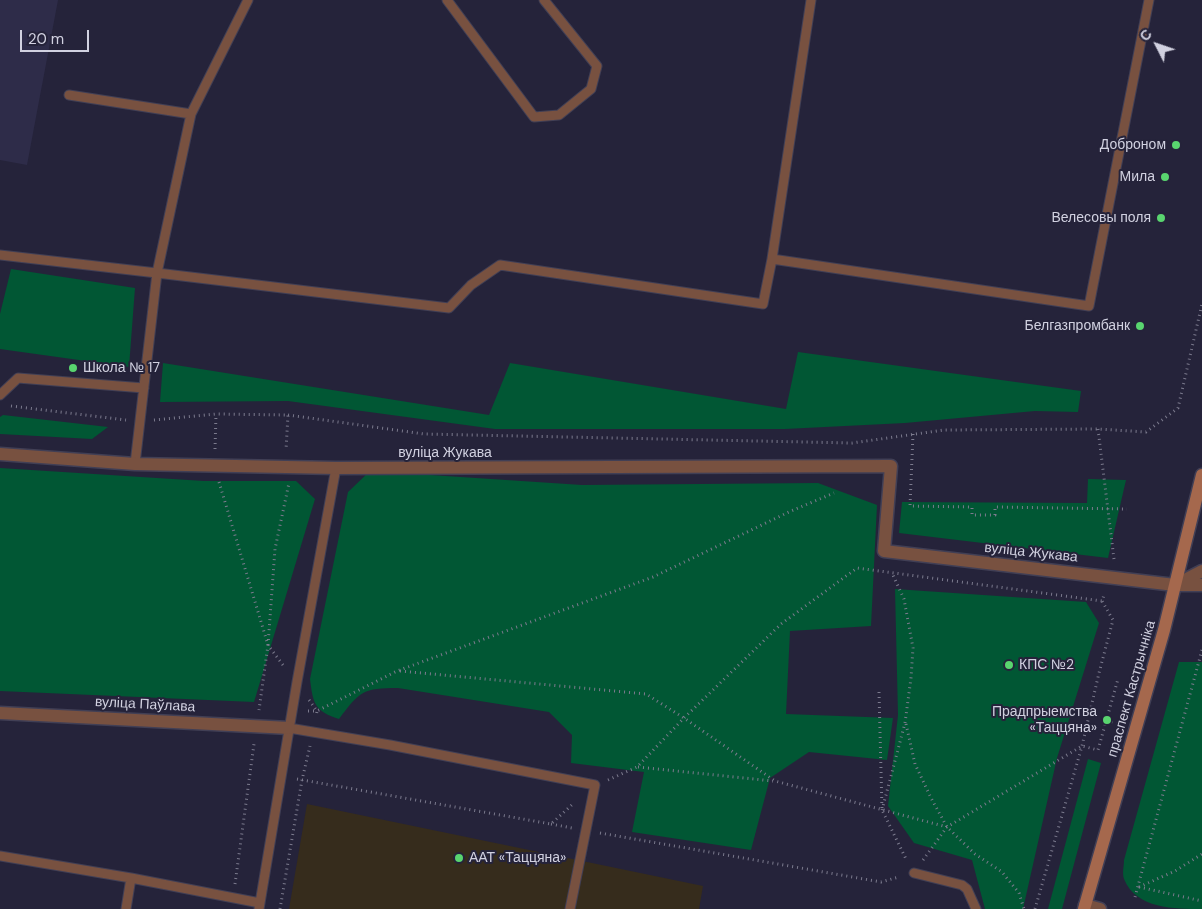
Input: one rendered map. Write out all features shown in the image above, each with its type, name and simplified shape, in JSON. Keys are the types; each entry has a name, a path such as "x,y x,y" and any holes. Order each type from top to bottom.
{"main road":[{"name":"праспект Кастрычніка","path":"1085,907 1164,630 1201,483"}],"street":[{"name":"вуліца Жукава","path":"0,454 135,464 336,468 890,466 884,551 1175,585 1202,585"},
{"path":"1175,585 1202,571"},
{"name":"вуліца Паўлава","path":"0,713 289,728"},
{"path":"1085,907 1100,909"}],"lane":[{"path":"135,464 157,273 191,114 248,0"},
{"path":"447,0 534,117 559,115 591,89 597,66 544,0"},
{"path":"0,255 449,308 471,285 500,265 762,304 772,259 811,0"},
{"path":"772,259 1089,306 1148,0"},
{"path":"69,94 191,114"},
{"path":"0,395 18,378 144,388"},
{"path":"0,856 131,878 233,898 259,906 336,468"},
{"path":"289,728 346,737 595,786 570,909"},
{"path":"914,873 962,884 968,889 976,909"},
{"path":"126,909 131,878"}],"path":[{"path":"10,406 141,422 216,414 288,415 424,434 852,443 944,430 1098,429 1146,432 1178,408 1202,304"},
{"path":"216,414 215,465 268,645 317,711 302,780 280,909"},
{"path":"286,452 288,415"},
{"path":"1098,429 1114,559"},
{"path":"913,434 910,506 972,507 972,515 995,515 995,507 1127,509"},
{"path":"233,898 268,645 275,549 289,480"},
{"path":"317,711 397,671 653,576 791,511 834,493"},
{"path":"551,824 595,786 637,767 684,718 781,624 857,568 1102,602"},
{"path":"882,810 906,723 912,678 913,648 904,599 892,573"},
{"path":"1035,909 1082,746 1098,673 1113,620 1102,602 1104,596"},
{"path":"1135,897 1202,650"},
{"path":"397,671 646,694 775,781"},
{"path":"281,777 881,882 914,873 947,826 1082,746 1098,750 1118,679"},
{"path":"879,692 882,810 914,873"},
{"path":"906,723 915,764 947,826 976,854 1002,872 1019,893 1024,909"},
{"path":"637,767 775,781 947,826"},
{"path":"1138,887 1175,871 1202,854"},
{"path":"1138,887 1202,901"}],"shaded area":[{"path":"0,0 58,0 27,165 0,160"},
{"name":"ААТ «Таццяна»","path":"307,804 703,886 699,909 289,909"}],"green space":[{"path":"11,269 135,288 129,367 0,349 0,314"},
{"path":"798,352 1081,391 1078,412 1035,411 905,423 785,429 495,429 288,401 160,402 163,363 489,415 510,363 786,409"},
{"path":"3,415 108,427 92,439 0,434 0,417"},
{"path":"0,468 204,481 296,481 315,499 254,702 0,691"},
{"path":"370,471 582,485 818,483 877,505 871,626 790,631 786,714 893,718 887,760 809,752 770,778 751,850 632,832 644,772 571,763 572,735 549,712 398,688 369,690 363,693 352,702 339,719 324,713 316,705 310,679 348,492"},
{"path":"1088,479 1126,480 1108,558 899,533 902,502 1087,503"},
{"path":"895,589 1086,602 1099,623 1057,758 1023,909 985,909 972,860 914,843 888,806 898,715"},
{"path":"1179,662 1202,662 1202,909 1180,909 1147,902 1130,889 1123,874 1124,860"},
{"path":"1088,759 1101,763 1062,909 1048,909"}],"place":[{"name":"Доброном","path":"1176,145"},
{"name":"Мила","path":"1165,177"},
{"name":"Велесовы поля","path":"1161,218"},
{"name":"Белгазпромбанк","path":"1140,326"},
{"name":"Школа № 17","path":"73,368"},
{"name":"КПС №2","path":"1009,665"},
{"name":"Прадпрыемства «Таццяна»","path":"1107,720"},
{"name":"ААТ «Таццяна»","path":"459,858"}]}
